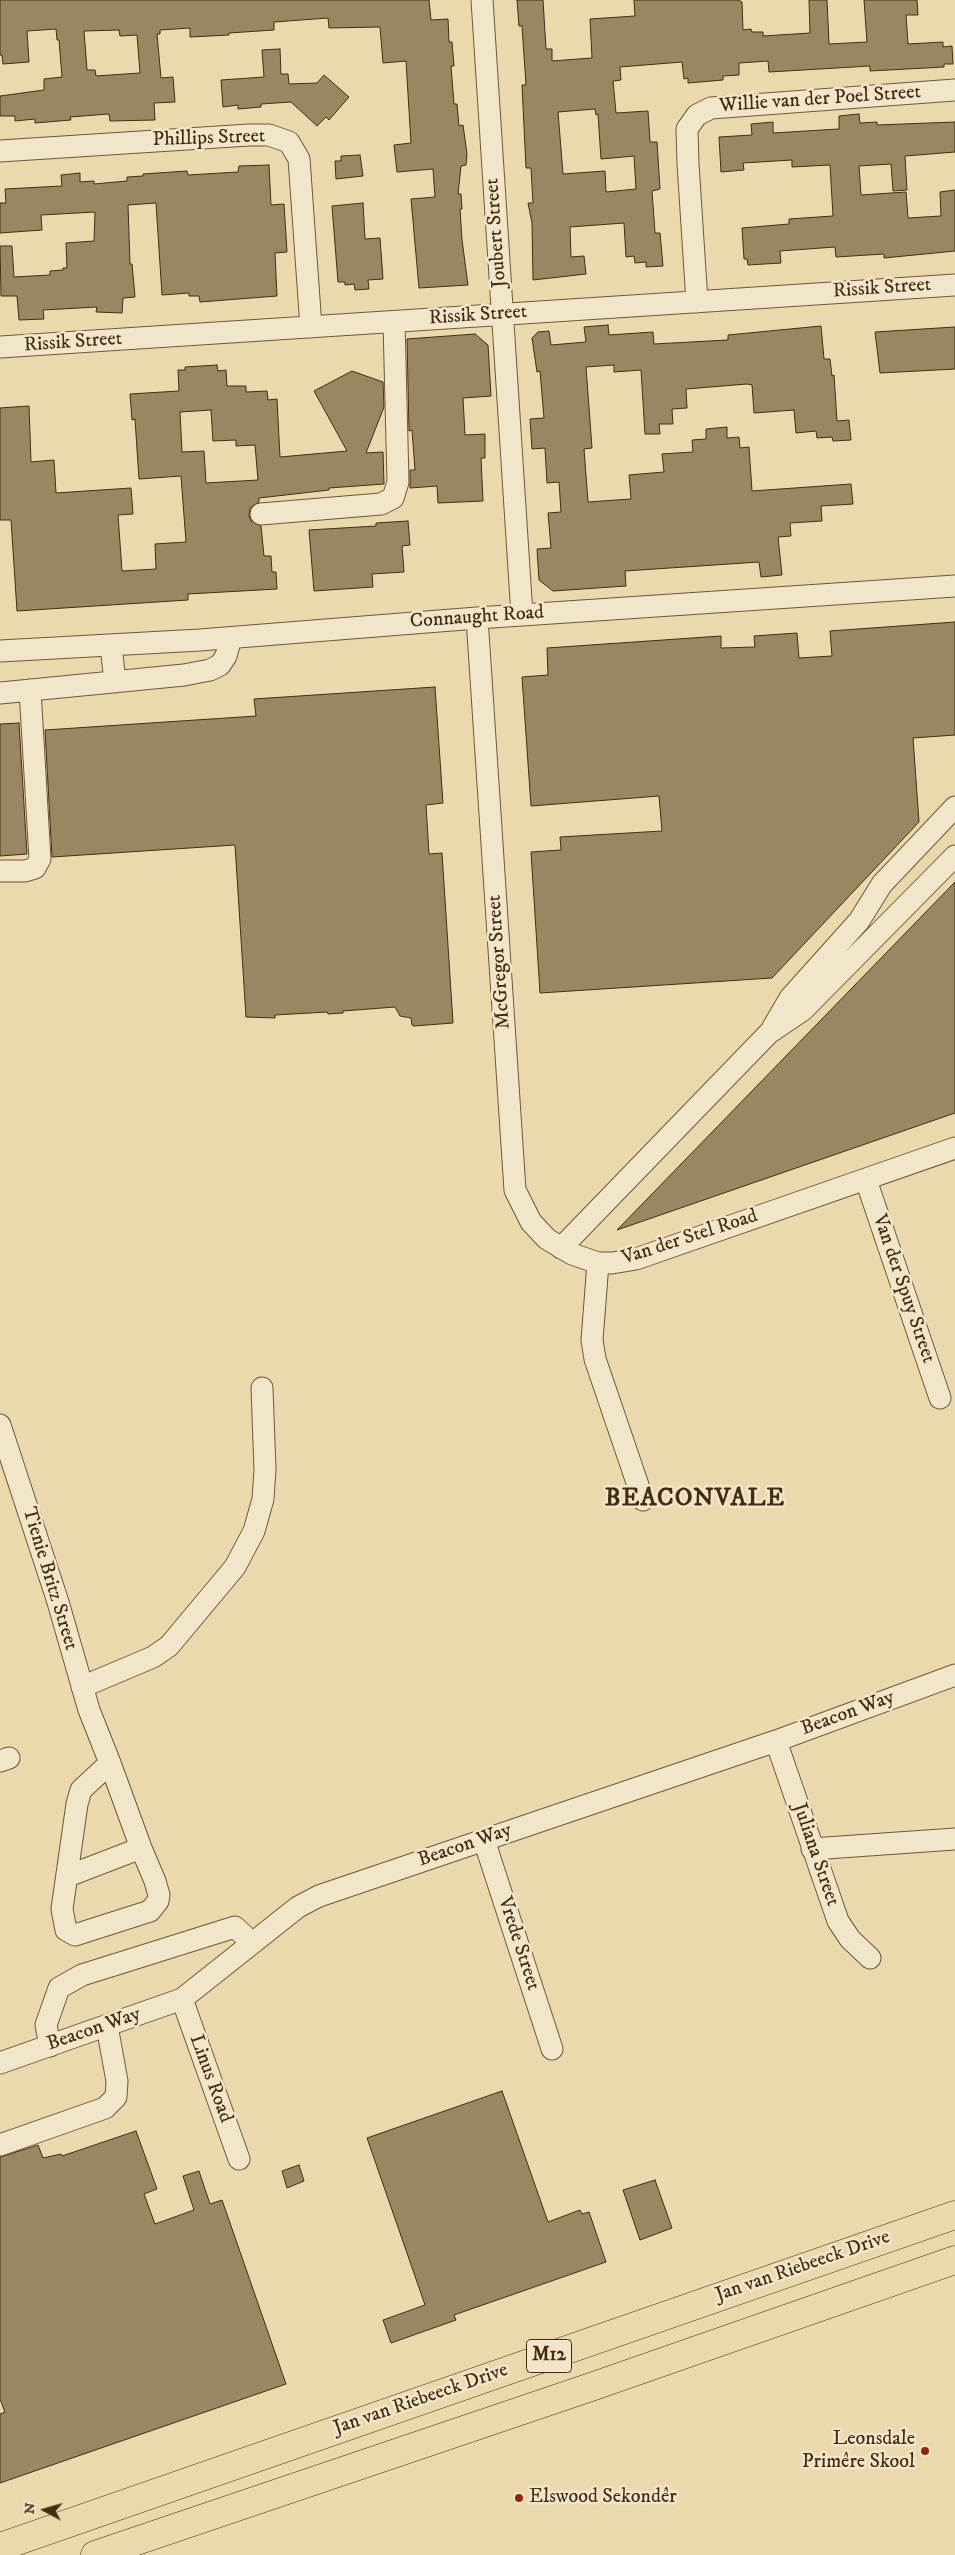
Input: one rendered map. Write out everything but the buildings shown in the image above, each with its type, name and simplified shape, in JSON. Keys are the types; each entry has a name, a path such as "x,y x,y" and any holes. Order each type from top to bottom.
{"main road":[{"name":"Jan van Riebeeck Drive","path":"0,2546 955,2215"},
{"name":"Jan van Riebeeck Drive","path":"95,2555 582,2390 955,2260"}],"street":[{"name":"Joubert Street","path":"482,0 522,615"},
{"name":"Willie van der Poel Street","path":"697,302 688,164 688,129 697,115 712,108 955,90"},
{"name":"Phillips Street","path":"0,151 250,135 279,137 295,149 299,159 311,327"},
{"name":"Rissik Street","path":"0,347 955,285"},
{"path":"261,514 381,504 393,498 398,482 394,322"},
{"name":"Connaught Road","path":"0,651 231,638 478,618 955,586"},
{"name":"McGregor Street","path":"478,618 514,1190 531,1222 547,1239 561,1248 598,1263"},
{"path":"0,693 184,675 210,670 220,665 226,656 231,638"},
{"path":"111,645 115,682"},
{"path":"0,871 25,871 35,868 40,860 30,690"},
{"path":"769,1033 790,998 859,921 882,884 955,808"},
{"path":"561,1248 769,1033 803,1010 955,856"},
{"name":"Van der Stel Road","path":"643,1500 594,1359 592,1340 598,1263 636,1258 955,1148"},
{"name":"Van der Spuy Street","path":"866,1180 940,1398"},
{"path":"82,1687 153,1657 169,1646 235,1567 254,1531 263,1499 265,1470 262,1388"},
{"name":"Tienie Britz Street","path":"1,1433 10,1487 97,1732 159,1894 158,1901 150,1911 81,1934 70,1933 62,1920 68,1876"},
{"name":"Beacon Way","path":"0,2063 182,1999 311,1899 776,1741 955,1675"},
{"name":"Juliana Street","path":"776,1741 841,1928 870,1958"},
{"path":"110,1763 88,1781 78,1796 68,1876 141,1848"},
{"path":"812,1849 955,1838"},
{"name":"Vrede Street","path":"484,1840 552,2049"},
{"path":"50,2046 46,2024 59,1988 82,1975 235,1927 252,1943"},
{"name":"Linus Road","path":"182,1999 239,2159"},
{"path":"0,2145 106,2108 116,2096 117,2081 107,2026"}],"place":[{"name":"Leonsdale Primêre Skool","path":"925,2451"},
{"name":"Elswood Sekondêr","path":"519,2498"}],"district":[{"name":"BEACONVALE","path":"695,1500"}]}
